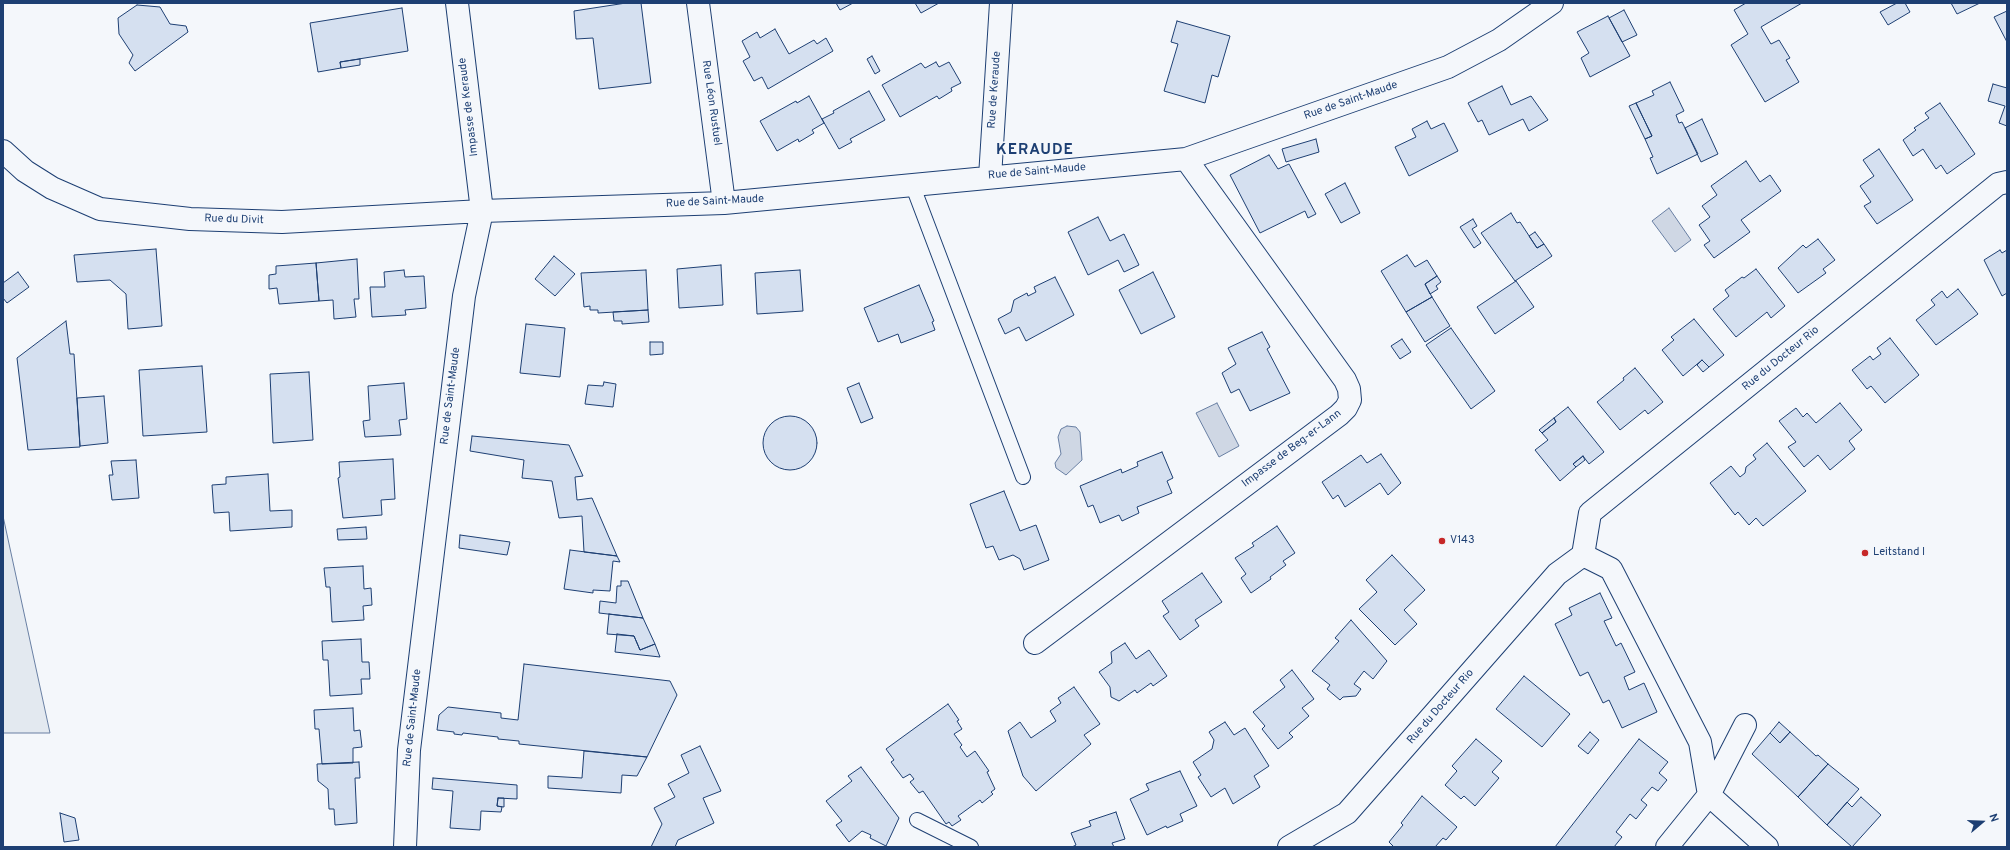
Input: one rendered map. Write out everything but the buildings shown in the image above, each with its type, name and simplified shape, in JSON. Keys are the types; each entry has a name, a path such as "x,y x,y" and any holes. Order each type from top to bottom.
{"street":[{"name":"Impasse de Keraude","path":"457,3 482,211"},
{"name":"Rue Léon Rustuel","path":"698,3 724,203"},
{"name":"Rue de Keraude","path":"990,176 1001,3"},
{"name":"Rue de Saint-Maude","path":"405,847 410,734 464,296 482,211 724,203 990,176 1186,159 1448,67 1499,40 1552,3"},
{"name":"Rue du Divit","path":"3,151 25,171 52,188 100,209 190,219 282,222 482,211"},
{"name":"Impasse de Beg-er-Lann","path":"1035,643 1339,415 1346,408 1350,400 1349,389 1345,380 1186,159"},
{"name":"Rue du Docteur Rio","path":"1290,847 1347,813 1558,574 1583,555 1590,513 1998,184 2007,182"},
{"path":"1583,555 1611,569 1700,742 1709,795 1767,847"},
{"path":"1667,847 1709,795 1745,725"}],"lane":[{"path":"912,184 1023,477"},
{"path":"917,820 971,847"}],"shaded area":[{"path":"1669,208 1691,240 1675,252 1652,221"},
{"path":"1217,403 1239,446 1219,457 1196,413"},
{"path":"1067,426 1076,427 1080,432 1082,460 1066,475 1056,468 1055,463 1061,454 1058,437 1061,429"},
{"path":"3,516 50,733 3,733"}],"place":[{"name":"V143","path":"1442,541"},
{"name":"Leitstand I","path":"1865,553"}],"district":[{"name":"KERAUDE","path":"1035,151"}]}
